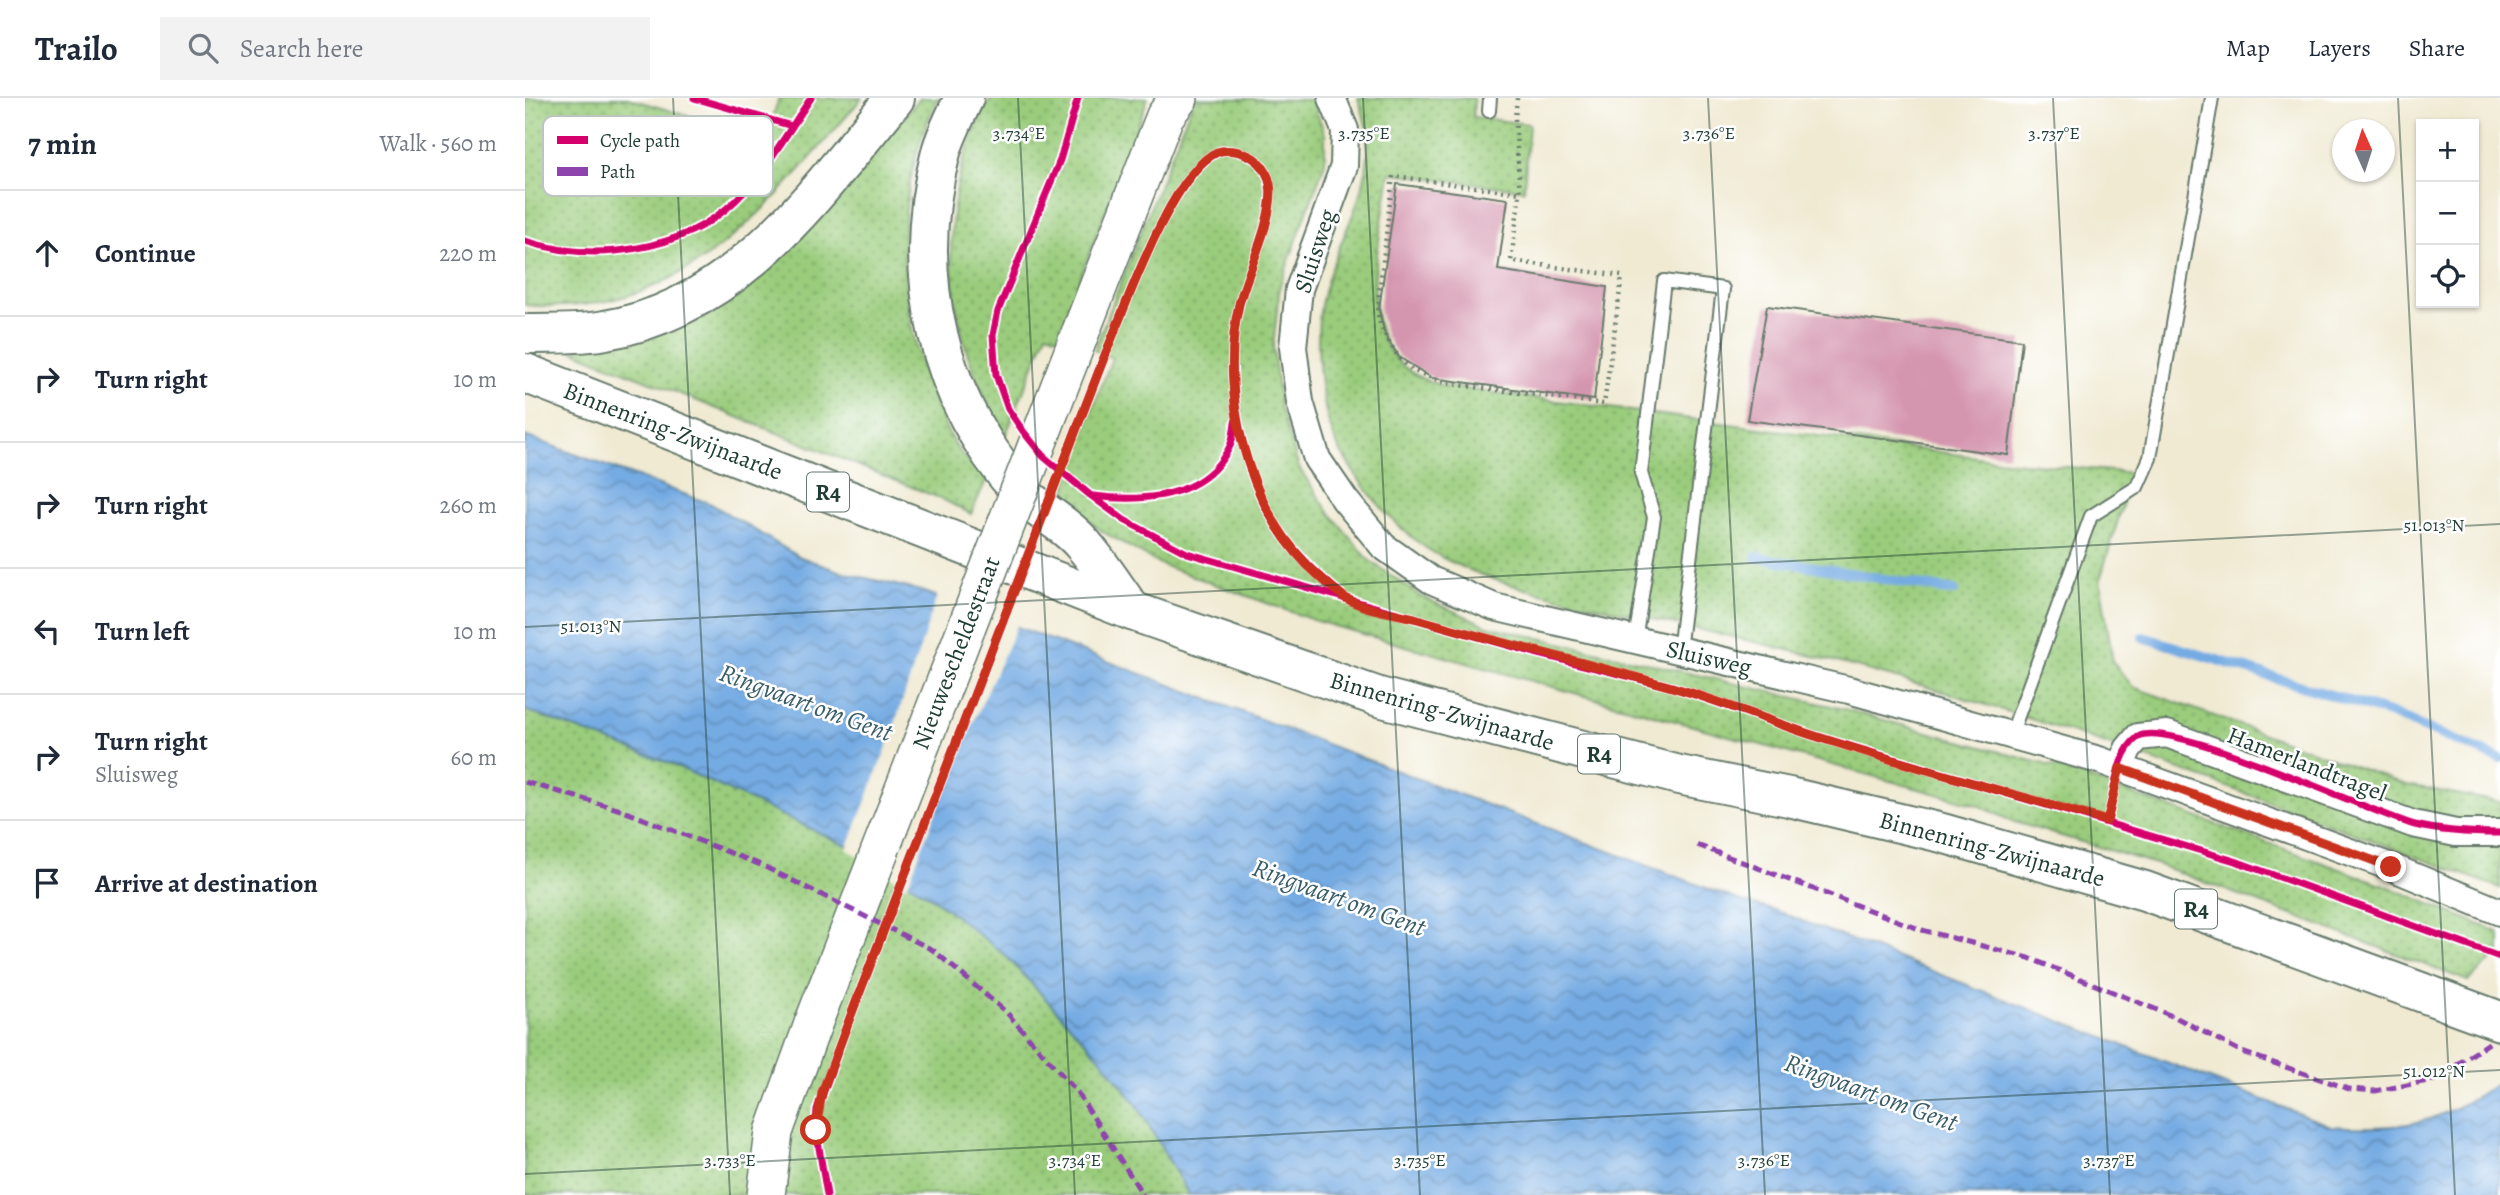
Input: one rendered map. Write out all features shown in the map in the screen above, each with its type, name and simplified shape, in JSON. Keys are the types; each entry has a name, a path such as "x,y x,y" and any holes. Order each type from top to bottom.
{"highway":[{"path":"525,334 603,331 638,323 705,293 737,272 790,223 895,98"},
{"path":"964,98 941,150 931,201 928,237 931,298 952,386 977,436 1021,493 1080,541 1132,611"},
{"name":"Binnenring-Zwijnaarde","path":"525,373 1132,611 1392,700 1679,775 1789,796 1942,833 2145,891 2446,1000 2498,1032"}],"main road":[{"name":"Nieuwescheldestraat","path":"766,1195 774,1132 813,1024 1170,104"}],"street":[{"name":"Sluisweg","path":"1332,98 1345,130 1344,166 1299,289 1293,347 1300,402 1317,459 1345,500 1383,546 1431,580 1494,607 1849,690 2120,768 2391,867 2500,912"},
{"name":"Hamerlandtragel","path":"2120,768 2128,749 2138,737 2167,734 2413,824 2456,833 2500,833"}],"lane":[{"path":"2011,735 2091,516 2137,487 2150,458 2212,98"},
{"path":"1635,641 1654,517 1641,473 1664,281 1723,289 1679,651"}],"path":[{"path":"1517,98 1515,118 1520,193 1511,261 1622,276 1604,404 1428,379 1399,358 1381,328 1377,292 1393,176 1520,193"}],"green space":[{"path":"525,98 628,98 688,116 543,116 543,196 773,196 773,116 779,98 862,98 756,215 718,248 677,275 632,294 582,305 525,305"},
{"path":"920,98 938,98 922,135 912,174 906,213 906,294 924,372 945,426 963,455 988,476 971,514 944,500 573,351 702,316 748,286 803,235"},
{"path":"991,98 1148,98 1058,337 1047,333 1006,434 984,396 968,355 957,312 952,268 952,223 959,180 972,137"},
{"path":"1194,98 1312,100 1325,134 1325,163 1280,285 1273,347 1280,406 1299,468 1329,512 1369,560 1422,597 1488,626 1844,709 2069,771 2384,885 2500,933 2500,953 2468,981 2159,865 2011,821 1980,806 1316,621 1162,565 1103,532 1064,501 1072,462 1112,358 1094,350"},
{"path":"1358,98 1474,98 1473,117 1529,124 1524,190 1390,173 1376,267 1375,299 1379,327 1391,353 1412,373 1444,386 2014,462 2132,473 2100,580 2113,662 2133,687 2407,785 2500,802 2500,888 2264,800 2028,718 1835,661 1526,589 1487,577 1432,552 1387,514 1362,484 1333,436 1323,396 1318,351 1320,310 1332,266 1359,197 1368,151 1366,125"},
{"path":"525,710 672,764 863,853 937,901 1006,956 1098,1055 1137,1105 1189,1195 525,1195"}],"water":[{"name":"Ringvaart om Gent","path":"525,436 711,504 798,556 841,572 925,592 1746,903 1774,910 2331,1126 2380,1127 2420,1122 2458,1107 2500,1081 2500,1195 1189,1195 1137,1105 1098,1055 1006,956 937,901 863,853 672,764 525,710"}],"pier":[{"path":"938,593 1018,623 955,763 907,886 847,849 890,739"}],"building":[{"path":"1397,184 1508,199 1498,270 1607,287 1594,400 1432,378 1399,357 1385,335 1379,309"},
{"path":"1767,306 2022,340 2008,455 1747,420"}],"waterway":[{"path":"1756,557 1954,591"},
{"path":"2143,637 2389,713 2500,759"}],"marked path":[{"path":"525,782 621,810 761,865 933,950 1007,1013 1077,1092 1143,1195"},
{"path":"1697,845 1922,930 2029,958 2177,1018 2242,1052 2349,1089 2375,1091 2434,1080 2492,1041"}],"cycle path":[{"path":"694,98 757,116"},
{"path":"773,155 811,98"},
{"path":"1078,98 1060,160 998,311 993,335 996,375 1008,409 1043,456 1124,520 1187,553 1535,653 1673,687 1812,735 2235,861 2500,957"},
{"path":"773,121 792,126"},
{"path":"827,1195 816,1130 817,1110 843,1036 1137,276 1182,187 1199,166 1220,151 1236,151 1256,160 1266,172 1270,187 1268,215 1239,305 1234,332 1234,392 1245,454 1267,510 1282,534 1309,566 1341,594"},
{"path":"525,241 551,248 579,251 636,248 689,232 714,218 740,196"},
{"path":"1093,496 1151,497 1187,487 1204,478 1218,465 1230,445 1235,422"},
{"path":"2107,821 2124,754 2138,737 2156,734 2227,752 2415,825 2458,832 2500,833"}],"route":[{"path":"816,1130 817,1110 822,1092 1105,355 1148,253 1180,188 1191,173 1218,152 1237,151 1255,158 1268,173 1271,190 1266,218 1239,306 1233,338 1236,418 1260,493 1280,531 1312,569 1346,599 1535,653 1673,687 1839,744 2107,821 2120,768 2391,867"}]}
